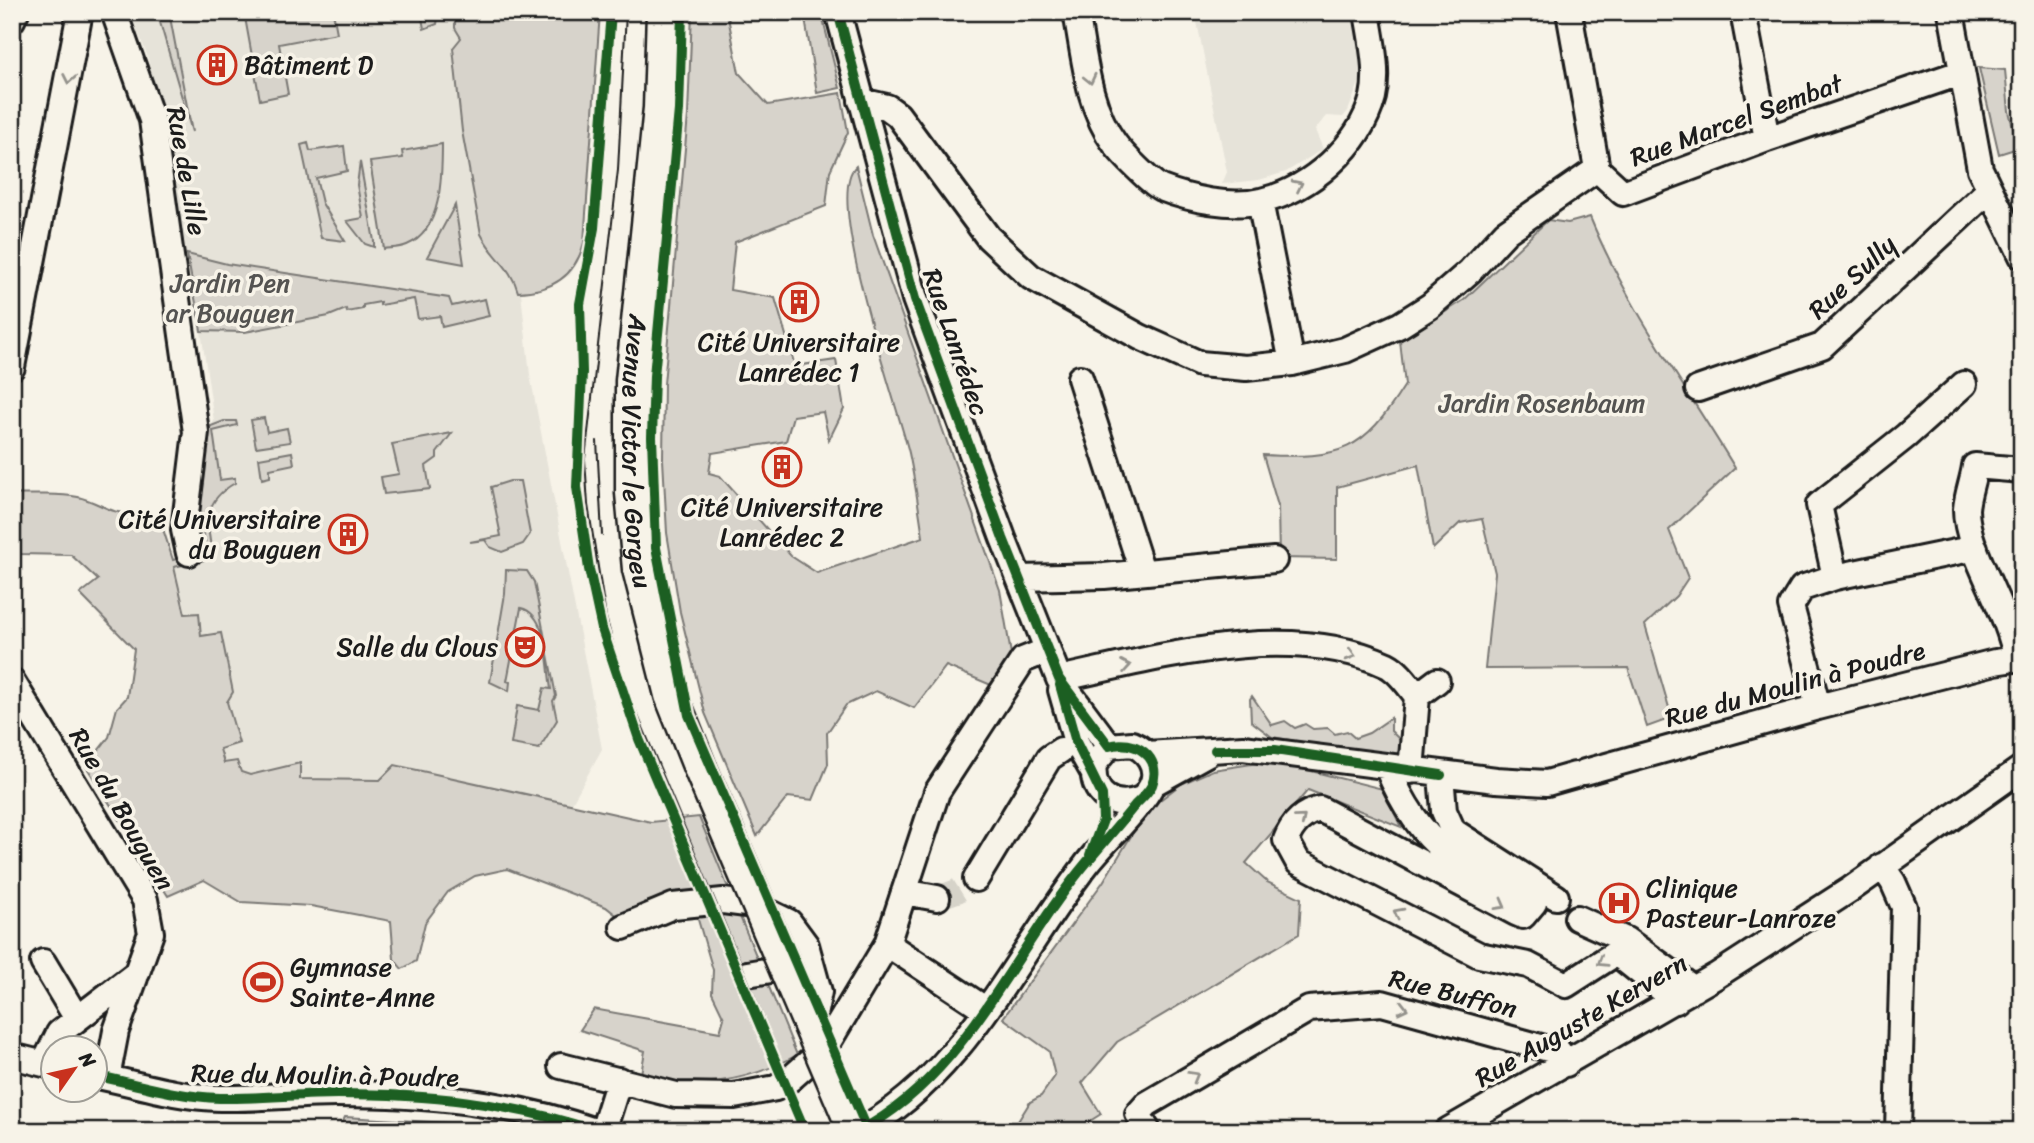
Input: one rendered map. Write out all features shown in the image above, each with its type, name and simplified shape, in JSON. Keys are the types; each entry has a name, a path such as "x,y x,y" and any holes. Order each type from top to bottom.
{"main road":[{"name":"Avenue Victor le Gorgeu","path":"663,12 660,108 632,381 632,493 639,569 679,719 857,1131"}],"street":[{"path":"12,20 16,12"},
{"path":"12,368 80,12"},
{"name":"Rue de Lille","path":"114,12 152,120 183,335 195,432 184,530 189,553"},
{"name":"Rue Lanrédec","path":"838,12 915,299 1059,679 1076,742 1097,784"},
{"path":"1076,12 1097,108 1115,144 1159,187 1222,203 1260,201 1305,183 1337,158 1361,124 1373,96 1374,76 1367,12"},
{"path":"1569,12 1597,169"},
{"path":"1744,12 1767,139"},
{"path":"1951,12 1960,73 1980,169 1988,191 2022,256"},
{"name":"Rue Marcel Sembat","path":"861,101 887,107 898,115 988,237 1031,277 1140,337 1200,364 1246,368 1292,363 1345,351 1400,325 1430,306 1506,232 1597,169 1623,193 1767,139 1960,73"},
{"name":"Rue Sully","path":"1698,389 1822,346 1988,191"},
{"path":"1260,201 1292,363"},
{"path":"1080,378 1142,571"},
{"path":"1836,577 1819,505 1906,436 1964,384"},
{"path":"2019,658 2012,633 1975,548 1966,510 1975,466 2022,470"},
{"path":"1818,707 1790,606 1802,588 1836,577 1975,548"},
{"path":"1019,578 1273,560"},
{"path":"1059,679 1243,644 1319,645 1388,666 1427,688 1399,769 1421,828 1446,852 1513,887 1534,903 1531,911 1523,916 1516,913 1320,809 1308,812 1291,828 1286,840 1298,862 1479,955 1528,965 1566,985 1616,953 1685,995"},
{"path":"561,1066 676,1095 734,1096 776,1088 790,1080 824,1049 887,944 937,792 1023,660 1048,650"},
{"name":"Rue du Moulin à Poudre","path":"1088,862 1102,820 1097,784 1097,757 1110,746 1132,744 1147,754 1275,750 1441,775 1547,783 1818,707 2019,658"},
{"name":"Rue Lanrédec","path":"1059,679 1110,746"},
{"name":"Rue du Bouguen","path":"12,681 145,900 151,933 108,1055"},
{"path":"976,879 1049,758 1062,750"},
{"name":"Rue du Moulin à Poudre","path":"857,1131 914,1094 985,1009 1088,862 1147,791 1214,750"},
{"path":"1097,784 1119,804 1147,791 1153,767 1147,754"},
{"name":"Rue Auguste Kervern","path":"1447,1131 1685,995 1882,866 2022,768"},
{"path":"1441,775 1444,811 1453,831 1556,897"},
{"path":"1882,866 1893,881 1904,907 1892,1126"},
{"path":"904,892 937,898"},
{"path":"623,926 673,906 723,901 754,905 789,922 806,945 819,992 809,1035 790,1080"},
{"path":"1577,918 1626,940 1685,995"},
{"path":"887,944 985,1009"},
{"path":"43,962 76,1017 116,1031"},
{"path":"747,974 812,963"},
{"path":"58,1034 76,1017 137,973"},
{"name":"Rue Buffon","path":"1143,1123 1147,1104 1309,1009 1382,1003 1559,1052 1566,1064"},
{"path":"12,1056 38,1062"},
{"name":"Rue du Moulin à Poudre","path":"108,1078 161,1093 220,1098 345,1094 501,1104 545,1114 595,1131"},
{"path":"603,1131 620,1080"}],"shaded area":[{"path":"130,12 600,12 588,206 579,260 570,275 553,285 521,293 530,375 602,749 572,803 520,794 249,785 224,768 173,560 208,551 197,501 205,436 214,421 201,331 160,110 147,55"},
{"path":"1195,12 1353,12 1362,75 1343,117 1326,116 1315,130 1323,149 1286,172 1259,180 1222,184 1227,172"}],"green space":[{"path":"157,12 169,12 192,132"},
{"path":"244,12 333,12 337,33 279,44 288,94 260,100"},
{"path":"421,12 439,12 437,24 424,29"},
{"path":"455,12 600,12 584,242 569,272 542,288 518,292 511,275 481,234 462,131 453,48 461,38 455,28"},
{"path":"692,12 727,12 739,73 768,105 841,93 848,132 830,171 826,206 735,242 730,290 775,298 795,366 836,360 844,409 829,440 823,412 793,416 786,441 712,453 709,473 720,476 791,556 817,573 923,537 909,453 878,349 855,258 848,217 848,185 856,166 873,235 1000,590 1011,654 991,685 946,666 914,708 876,691 846,705 827,733 828,764 813,800 788,797 757,836 705,713 680,612 667,533 663,459 664,384 688,115"},
{"path":"804,12 821,12 840,88 817,93"},
{"path":"1979,68 2005,70 2009,111 2018,148 1999,154"},
{"path":"308,143 310,151 344,146 347,171 316,178 322,203 345,241 321,238 301,145"},
{"path":"442,144 438,201 427,228 419,238 407,245 384,249 370,162 403,158 402,151"},
{"path":"360,162 374,247 365,244 347,221 363,218 357,185"},
{"path":"455,205 464,264 427,257"},
{"name":"Jardin Rosenbaum","path":"1590,217 1621,283 1735,468 1669,530 1688,578 1676,596 1645,625 1672,718 1647,727 1628,668 1485,669 1495,573 1482,519 1460,523 1433,549 1418,465 1337,487 1337,559 1279,558 1278,506 1263,455 1290,456 1331,452 1348,447 1362,438 1376,425 1405,385 1400,341 1464,300 1548,220 1568,223"},
{"name":"Jardin Pen ar Bouguen","path":"187,254 227,264 449,298 452,306 485,299 489,316 442,327 440,316 418,319 414,299 363,305 363,309 347,312 346,309 329,316 245,332 201,331"},
{"path":"264,418 267,432 287,428 290,442 256,447 251,420"},
{"path":"224,421 236,421 237,425 213,431 220,480 235,478 235,483 216,498 209,515 213,558 174,567 185,614 199,613 201,636 221,633 233,692 227,702 239,743 220,749 224,763 237,761 241,772 250,775 300,763 300,779 380,780 395,765 651,822 699,817 797,1055 741,1077 680,1083 641,1074 645,1051 580,1030 594,1009 720,1032 724,1018 712,993 713,970 691,896 648,901 620,918 606,907 507,869 475,876 448,892 425,923 416,961 402,969 394,959 391,921 311,906 241,902 204,880 168,896 86,766 109,737 117,708 127,697 134,649 80,594 98,580 71,555 20,554 12,544 12,494 70,496 86,499 119,512 136,514 142,523 162,526 173,560 207,551 197,501 205,436 211,426"},
{"path":"452,433 437,453 437,458 426,466 430,489 384,494 381,477 399,474 392,444"},
{"path":"292,452 294,464 270,469 270,477 262,479 259,458"},
{"path":"520,481 530,534 523,544 502,552 490,547 485,540 470,542 501,536 491,487"},
{"path":"506,570 527,571 534,582 556,696 553,701 557,720 539,749 511,744 517,706 539,710 544,688 551,689 545,642 537,620 530,612 521,608 507,681 510,682 509,691 490,682 505,594"},
{"path":"1252,696 1272,725 1285,721 1295,728 1305,724 1313,729 1328,728 1335,734 1347,731 1355,738 1369,733 1391,718 1391,731 1400,740 1401,747 1397,754 1363,752 1272,737 1251,721"},
{"path":"1271,761 1383,789 1401,827 1308,790 1246,863 1267,882 1301,898 1299,934 1117,1042 1082,1083 1101,1114 1074,1131 1012,1131 1030,1102 1041,1096 1055,1076 1049,1051 1003,1018 1103,882 1147,810 1181,784 1213,770"},
{"path":"345,1117 501,1126 521,1131 338,1131"}],"tunnel":[{"path":"937,898 957,891 976,879"}],"tram line":[{"path":"626,12 618,170 585,459 588,505 606,617 624,682 811,1131"},
{"path":"597,441 602,535"}],"cycle path":[{"path":"611,12 594,228 580,304 582,372 577,487 589,569 602,629 639,739 805,1131"},
{"path":"682,12 679,110 654,376 652,437 656,548 689,715 868,1131"},
{"path":"838,12 915,299 1003,538 1059,679 1109,746 1128,745 1144,752 1150,758 1154,775 1148,791 1060,897 959,1045 930,1078 897,1107 859,1131"},
{"path":"1060,685 1076,742 1102,795 1103,820 1090,855"},
{"path":"1215,750 1275,750 1441,775"},
{"path":"108,1078 172,1093 204,1097 370,1094 436,1098 532,1113 595,1131"}],"place":[{"name":"Bâtiment D","path":"217,65"},
{"name":"Cité Universitaire Lanrédec 1","path":"799,302"},
{"name":"Cité Universitaire Lanrédec 2","path":"782,467"},
{"name":"Cité Universitaire du Bouguen","path":"348,534"},
{"name":"Salle du Clous","path":"525,647"},
{"name":"Clinique Pasteur-Lanroze","path":"1619,903"},
{"name":"Gymnase Sainte-Anne","path":"263,982"}]}
